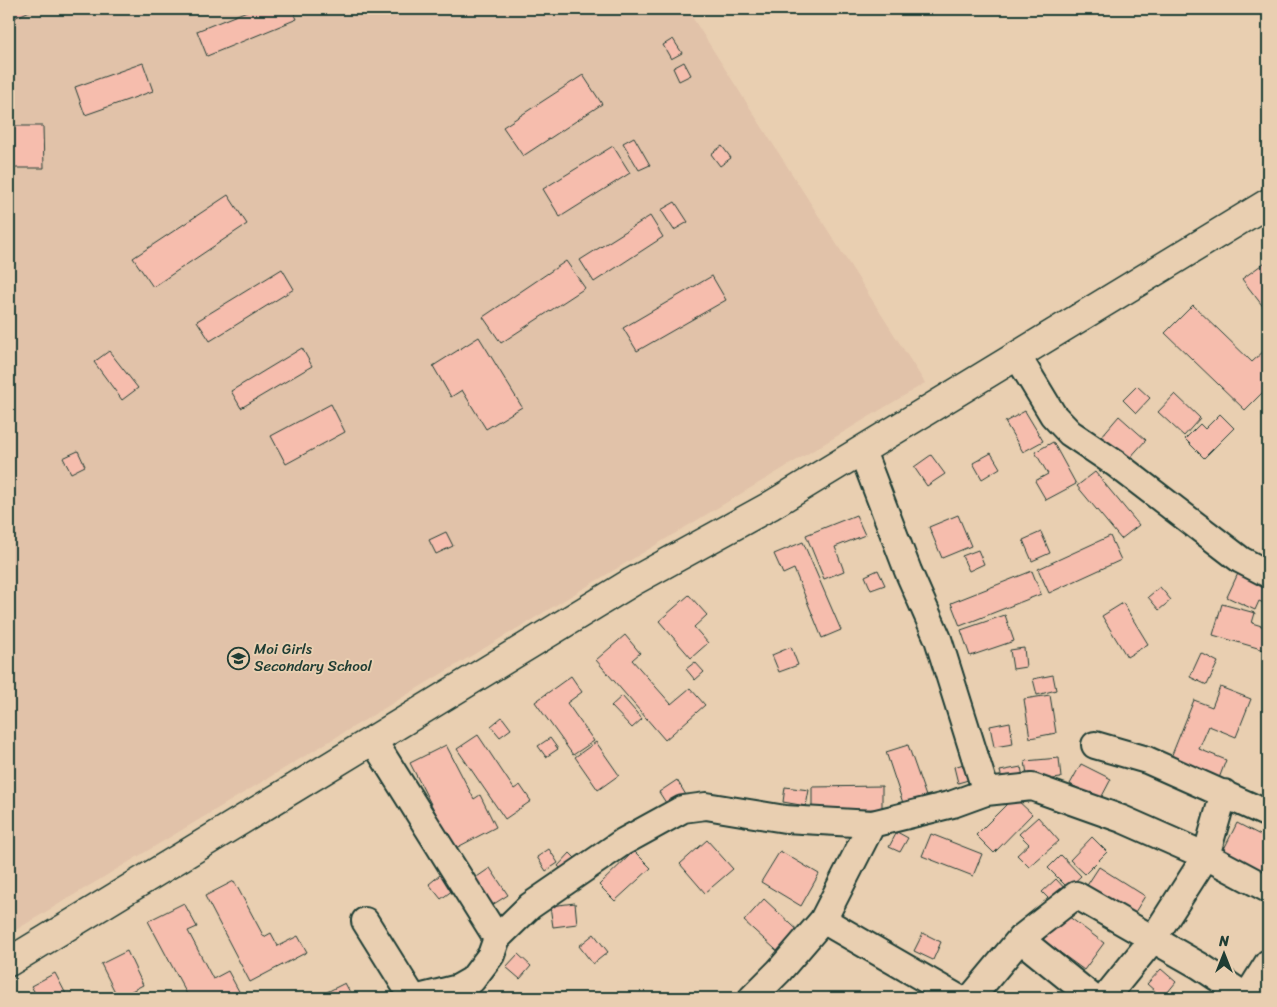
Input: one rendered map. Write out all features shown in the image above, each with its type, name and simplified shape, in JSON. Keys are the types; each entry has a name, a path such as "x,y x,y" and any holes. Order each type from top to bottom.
{"main road":[{"path":"9,962 632,582 770,506 1268,204"}],"street":[{"path":"1018,356 1053,415 1070,433 1116,464 1241,560 1268,574"},
{"path":"862,451 908,571 938,639 986,792"},
{"path":"373,740 497,938"},
{"path":"1095,745 1147,760 1268,814"},
{"path":"418,998 458,988 472,980 491,955 497,938 512,921 552,890 623,842 683,809 706,806 785,819 872,824 954,804 986,792 1032,787 1122,819 1206,856 1268,889"},
{"path":"1105,998 1153,939 1206,856 1224,793"},
{"path":"752,998 779,971 823,920 872,824"},
{"path":"971,998 1020,939 1076,895 1200,966 1246,998 1268,963"},
{"path":"823,920 958,998"},
{"path":"365,921 412,998"},
{"path":"1020,939 1093,998"}],"shaded area":[{"name":"Moi Girls Secondary School","path":"9,9 687,9 925,383 9,934"}],"building":[{"path":"9,9 34,9 12,19"},
{"path":"252,9 292,9 297,19 207,56 197,31"},
{"path":"673,39 682,53 671,59 663,45"},
{"path":"684,62 691,75 679,81 673,68"},
{"path":"143,63 153,91 85,115 75,87"},
{"path":"583,75 602,104 523,156 503,127"},
{"path":"9,126 43,126 44,168 9,168"},
{"path":"634,137 650,165 639,170 623,143"},
{"path":"613,146 630,173 560,217 543,189"},
{"path":"722,146 731,158 720,166 711,154"},
{"path":"228,195 247,224 153,287 133,258"},
{"path":"675,202 688,222 674,230 661,210"},
{"path":"650,216 663,237 594,282 580,260"},
{"path":"1268,260 1268,313 1242,279"},
{"path":"566,261 585,288 501,343 483,317"},
{"path":"282,269 294,289 210,341 197,321"},
{"path":"712,276 726,300 637,351 623,328"},
{"path":"1193,305 1252,362 1268,349 1268,387 1245,410 1165,333"},
{"path":"479,337 522,407 486,429 462,390 451,397 433,366"},
{"path":"302,348 312,366 241,408 231,391"},
{"path":"109,351 138,388 122,400 94,362"},
{"path":"1137,386 1150,398 1136,413 1123,400"},
{"path":"1175,394 1200,418 1184,436 1158,412"},
{"path":"331,404 345,432 286,464 271,436"},
{"path":"1025,411 1043,441 1023,452 1005,422"},
{"path":"1220,414 1234,428 1204,458 1185,439 1200,424 1205,429"},
{"path":"1119,416 1146,440 1127,461 1101,437"},
{"path":"1053,442 1076,484 1046,500 1035,481 1048,474 1035,452"},
{"path":"78,451 85,466 71,473 63,458"},
{"path":"991,453 1000,468 982,479 973,463"},
{"path":"931,455 945,474 927,486 914,467"},
{"path":"1095,472 1139,525 1121,539 1077,486"},
{"path":"856,515 865,535 835,547 844,571 824,579 806,535"},
{"path":"958,515 971,546 942,558 929,527"},
{"path":"446,532 453,546 436,554 429,540"},
{"path":"1041,532 1050,553 1032,561 1023,540"},
{"path":"1110,536 1121,560 1049,593 1038,569"},
{"path":"803,542 841,630 822,638 794,569 783,574 774,554"},
{"path":"978,550 984,564 969,571 962,556"},
{"path":"1241,567 1268,580 1268,605 1259,601 1255,610 1227,597"},
{"path":"878,570 885,585 871,590 865,576"},
{"path":"1032,571 1041,594 960,626 951,603"},
{"path":"1160,587 1171,600 1159,610 1148,597"},
{"path":"689,595 707,615 694,627 708,643 691,658 659,621"},
{"path":"1123,603 1148,644 1127,657 1102,616"},
{"path":"1222,604 1255,613 1252,623 1268,628 1268,651 1213,635"},
{"path":"1005,615 1014,641 970,656 961,630"},
{"path":"625,635 640,653 632,660 671,704 690,688 705,705 665,740 596,660"},
{"path":"791,647 798,665 779,672 772,655"},
{"path":"1024,648 1026,667 1013,669 1010,650"},
{"path":"1201,653 1218,662 1207,685 1190,677"},
{"path":"695,662 704,672 695,680 686,669"},
{"path":"1053,675 1056,690 1037,695 1033,679"},
{"path":"571,676 582,692 567,703 594,741 573,755 535,702"},
{"path":"1220,687 1251,699 1236,737 1209,726 1199,749 1226,760 1218,781 1169,762 1194,700 1212,707"},
{"path":"1050,695 1056,733 1030,738 1024,699"},
{"path":"622,696 642,719 632,728 611,706"},
{"path":"502,717 511,729 500,737 491,726"},
{"path":"1010,722 1013,744 994,747 990,726"},
{"path":"478,735 514,789 520,785 531,801 505,819 457,749"},
{"path":"550,738 558,749 546,757 538,746"},
{"path":"596,742 619,775 598,790 575,757"},
{"path":"446,745 474,799 480,795 496,827 454,849 410,763"},
{"path":"908,745 928,802 905,809 886,752"},
{"path":"1059,758 1061,778 1028,782 1025,761"},
{"path":"970,762 975,778 958,783 954,767"},
{"path":"1081,764 1111,779 1100,800 1070,784"},
{"path":"1021,767 1024,783 1004,787 1000,771"},
{"path":"677,780 686,795 668,806 659,792"},
{"path":"882,786 882,809 812,810 812,787"},
{"path":"785,787 809,790 806,806 783,802"},
{"path":"1014,797 1032,814 994,853 976,835"},
{"path":"1038,817 1059,841 1029,867 1017,855 1029,844 1019,834"},
{"path":"1237,823 1268,839 1268,880 1221,855"},
{"path":"897,832 908,838 900,852 889,847"},
{"path":"931,834 982,854 973,876 922,856"},
{"path":"1092,837 1107,852 1085,874 1070,860"},
{"path":"707,840 733,869 705,893 680,864"},
{"path":"549,849 558,863 546,871 537,857"},
{"path":"634,851 651,868 615,901 599,885"},
{"path":"780,851 819,874 801,906 761,882"},
{"path":"570,853 580,863 568,875 558,866"},
{"path":"1061,855 1081,876 1068,888 1048,868"},
{"path":"1099,867 1145,896 1132,917 1086,887"},
{"path":"490,868 508,895 489,907 471,881"},
{"path":"445,871 457,887 441,899 429,884"},
{"path":"1056,879 1068,892 1055,905 1042,892"},
{"path":"234,881 264,937 271,933 278,946 298,936 307,952 250,982 205,896"},
{"path":"764,899 805,937 785,958 744,921"},
{"path":"184,903 197,927 188,931 213,979 228,971 241,995 234,998 189,998 148,921"},
{"path":"575,903 577,924 553,927 550,906"},
{"path":"1064,913 1104,943 1084,970 1043,940"},
{"path":"923,933 941,942 933,960 914,951"},
{"path":"594,934 608,952 593,964 579,946"},
{"path":"127,951 143,985 118,998 101,964"},
{"path":"518,954 531,966 520,979 506,967"},
{"path":"1161,969 1176,982 1163,998 1147,984"},
{"path":"55,973 68,998 38,998 31,986"},
{"path":"345,983 352,996 330,998 327,992"}],"place":[{"name":"Moi Girls Secondary School","path":"238,658"}]}
